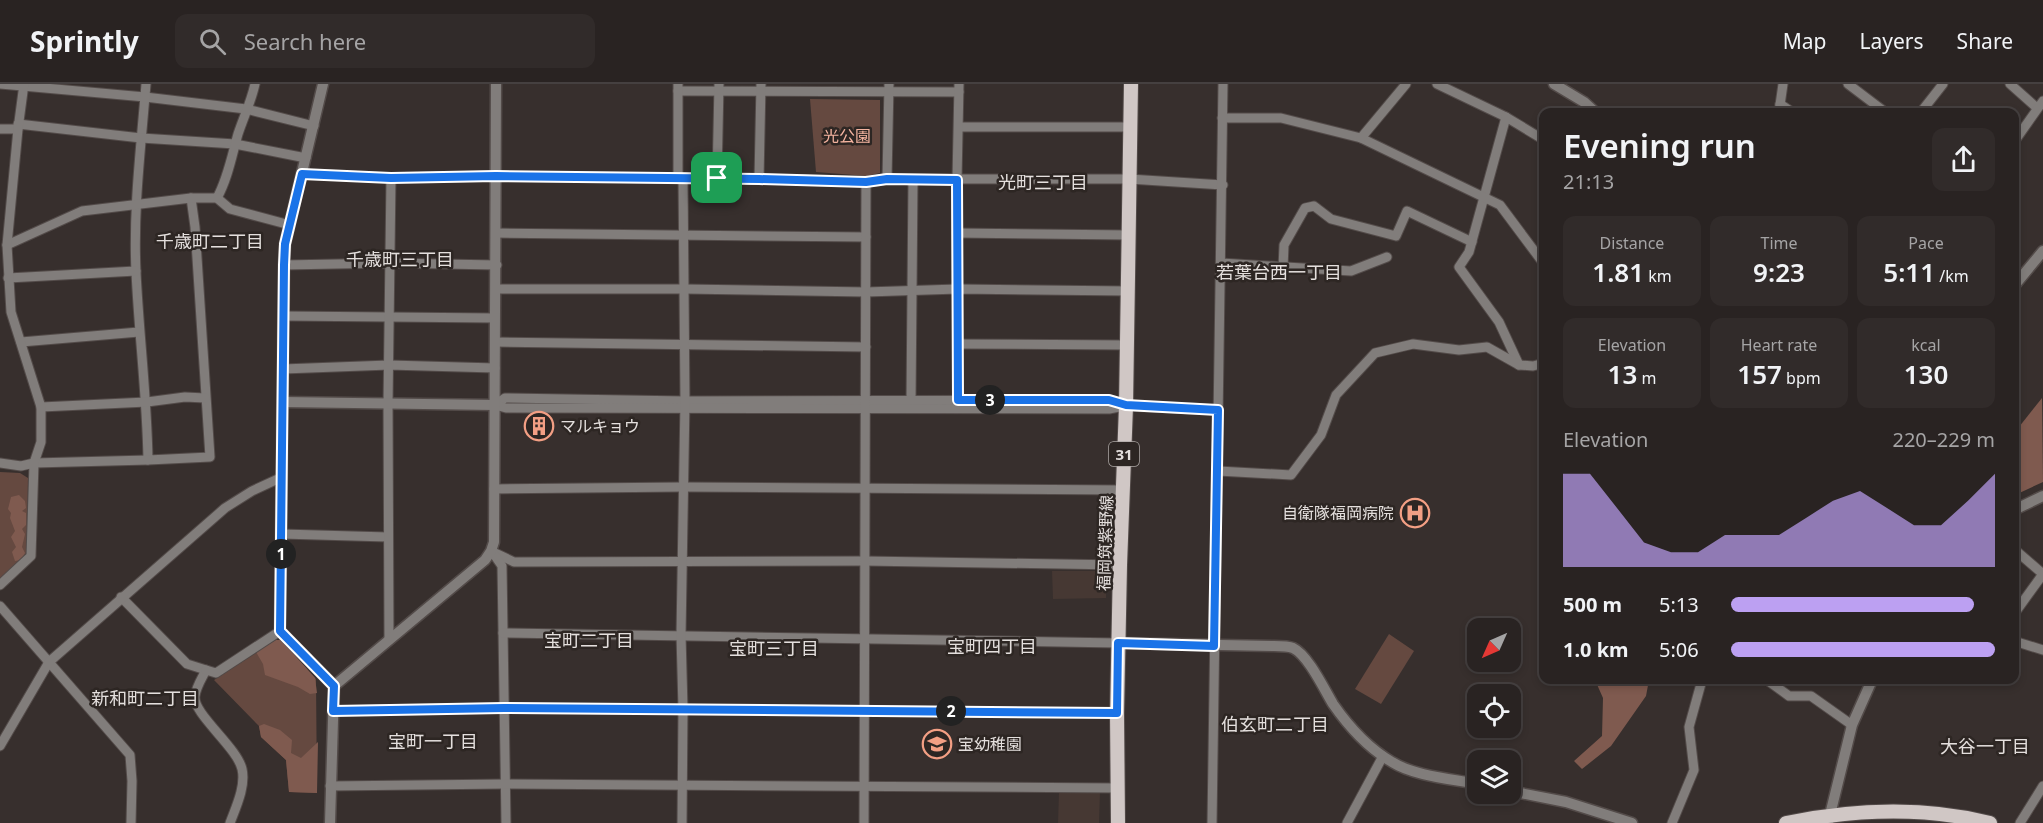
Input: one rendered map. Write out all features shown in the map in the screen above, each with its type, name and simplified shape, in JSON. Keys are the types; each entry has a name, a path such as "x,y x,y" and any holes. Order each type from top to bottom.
{"main road":[{"name":"福岡筑紫野線","path":"1118,823 1118,643 1126,405 1131,84"},
{"path":"1786,823 1829,819 1855,812 1910,811 1953,814 1989,823"}],"street":[{"path":"0,84 145,97 246,110 314,126"},
{"path":"146,84 135,204 139,332 147,402 148,460"},
{"path":"217,198 224,187 235,144 246,110 250,105 255,84"},
{"path":"323,84 290,225 284,265 280,631 334,686 330,823"},
{"path":"334,686 484,560 494,542 497,289 496,84"},
{"path":"1212,823 1223,84"},
{"path":"1361,138 1406,84"},
{"path":"1437,84 1506,117 1539,137"},
{"path":"1554,84 1591,108"},
{"path":"1779,108 1783,84"},
{"path":"1848,84 1880,108"},
{"path":"1924,108 1943,84"},
{"path":"2010,84 2040,104 2019,135"},
{"path":"0,585 31,556 34,462 41,442 41,407 11,312 8,278 7,245 24,85"},
{"path":"682,823 681,636 685,234 680,178 678,88 959,88 958,405"},
{"path":"717,178 719,88"},
{"path":"759,179 760,88"},
{"path":"887,179 889,88"},
{"path":"1506,117 1469,252 1459,267 1498,321 1519,365"},
{"path":"1222,118 1281,118 1361,138 1500,205 1539,257"},
{"path":"0,129 18,126 235,144 306,158"},
{"path":"959,127 1131,127"},
{"path":"302,174 391,178 496,176 866,182 887,179 1129,179 1223,185"},
{"path":"389,640 388,404 391,178"},
{"path":"911,401 913,180"},
{"path":"864,823 866,182"},
{"path":"7,245 82,211 191,198 217,198 230,209 290,225"},
{"path":"0,463 21,466 34,462 210,458 197,255 191,198"},
{"path":"1283,268 1284,244 1305,208 1314,206 1331,219 1396,236 1407,211 1472,242"},
{"path":"496,232 866,237"},
{"path":"957,233 1129,235"},
{"path":"2019,278 2043,250"},
{"path":"1221,262 1351,271 1387,257"},
{"path":"284,265 389,263 497,265"},
{"path":"8,278 136,271"},
{"path":"497,289 866,292 912,289 1128,291"},
{"path":"0,312 11,312"},
{"path":"284,316 495,318"},
{"path":"21,342 139,332"},
{"path":"495,342 866,347"},
{"path":"958,344 1127,345"},
{"path":"1218,471 1291,475 1321,435 1336,395 1374,353 1413,344 1459,350 1487,347 1519,365 1539,364"},
{"path":"283,369 389,365 495,368"},
{"path":"41,407 205,398"},
{"path":"283,402 495,405 505,398 684,404 866,406 1109,400 1126,405 1218,410"},
{"path":"866,406 911,401 958,405"},
{"path":"0,746 49,662 225,508 252,491 280,478"},
{"path":"494,489 1123,490"},
{"path":"2019,508 2043,496"},
{"path":"282,534 388,537"},
{"path":"491,551 513,562 683,560 1120,565"},
{"path":"491,551 502,566 506,823"},
{"path":"2019,553 2043,574 2019,607"},
{"path":"121,597 187,664 216,673 280,631"},
{"path":"0,606 130,755 131,823"},
{"path":"503,633 865,638 1293,648 1308,663 1352,729 1372,748 1393,763 1420,772 1467,782"},
{"path":"2019,643 2043,650"},
{"path":"206,670 194,697 197,708 234,752 243,769 242,788 230,823"},
{"path":"1672,823 1694,771 1689,727 1701,684"},
{"path":"1772,684 1789,696 1811,696 1852,725"},
{"path":"1829,819 1852,725 1870,684"},
{"path":"333,711 504,708 1117,713"},
{"path":"1347,823 1383,756"},
{"path":"330,786 505,784 1117,788"},
{"path":"2020,823 2043,786"},
{"path":"1521,793 1566,802 1632,823"}],"shaded area":[{"path":"2042,398 2043,482 2019,493 2019,427"},
{"path":"19,495 25,501 26,508 22,511 26,513 26,525 22,529 25,534 22,547 25,553 21,560 15,561 12,552 16,547 11,537 15,531 8,509 11,497"},
{"path":"1052,571 1106,571 1106,598 1053,599"},
{"path":"276,640 281,640 315,678 317,693 310,694 265,675 263,664 256,652"},
{"path":"1597,684 1648,684 1646,696 1611,746 1582,769 1574,761 1602,736 1603,698"},
{"path":"264,724 280,730 292,740 291,753 301,758 318,742 317,793 289,792 286,760 261,737 259,726"},
{"path":"1059,792 1100,792 1099,823 1058,823"}],"green space":[{"name":"光公園","path":"810,99 880,100 880,173 867,176 816,172"},
{"path":"0,472 20,473 28,478 27,554 0,581"},
{"path":"1389,634 1414,651 1381,704 1355,689"},
{"path":"276,640 281,640 316,679 317,793 289,792 286,760 261,737 259,726 214,680"}],"place":[{"name":"マルキョウ","path":"539,426"},
{"name":"自衛隊福岡病院","path":"1415,513"},
{"name":"宝幼稚園","path":"937,744"}],"district":[{"name":"光町三丁目","path":"1043,182"},
{"name":"千歳町二丁目","path":"210,241"},
{"name":"千歳町三丁目","path":"400,259"},
{"name":"若葉台西一丁目","path":"1279,272"},
{"name":"宝町二丁目","path":"589,640"},
{"name":"宝町四丁目","path":"992,646"},
{"name":"宝町三丁目","path":"774,648"},
{"name":"新和町二丁目","path":"145,698"},
{"name":"伯玄町二丁目","path":"1275,724"},
{"name":"宝町一丁目","path":"433,741"},
{"name":"大谷一丁目","path":"1985,746"}],"route":[{"path":"302,174 391,178 496,176 717,178 866,182 887,179 957,180 958,400 1109,400 1126,405 1218,410 1214,646 1118,643 1117,713 504,708 333,711 334,686 280,631 282,534 280,478 285,244 302,174"}]}
